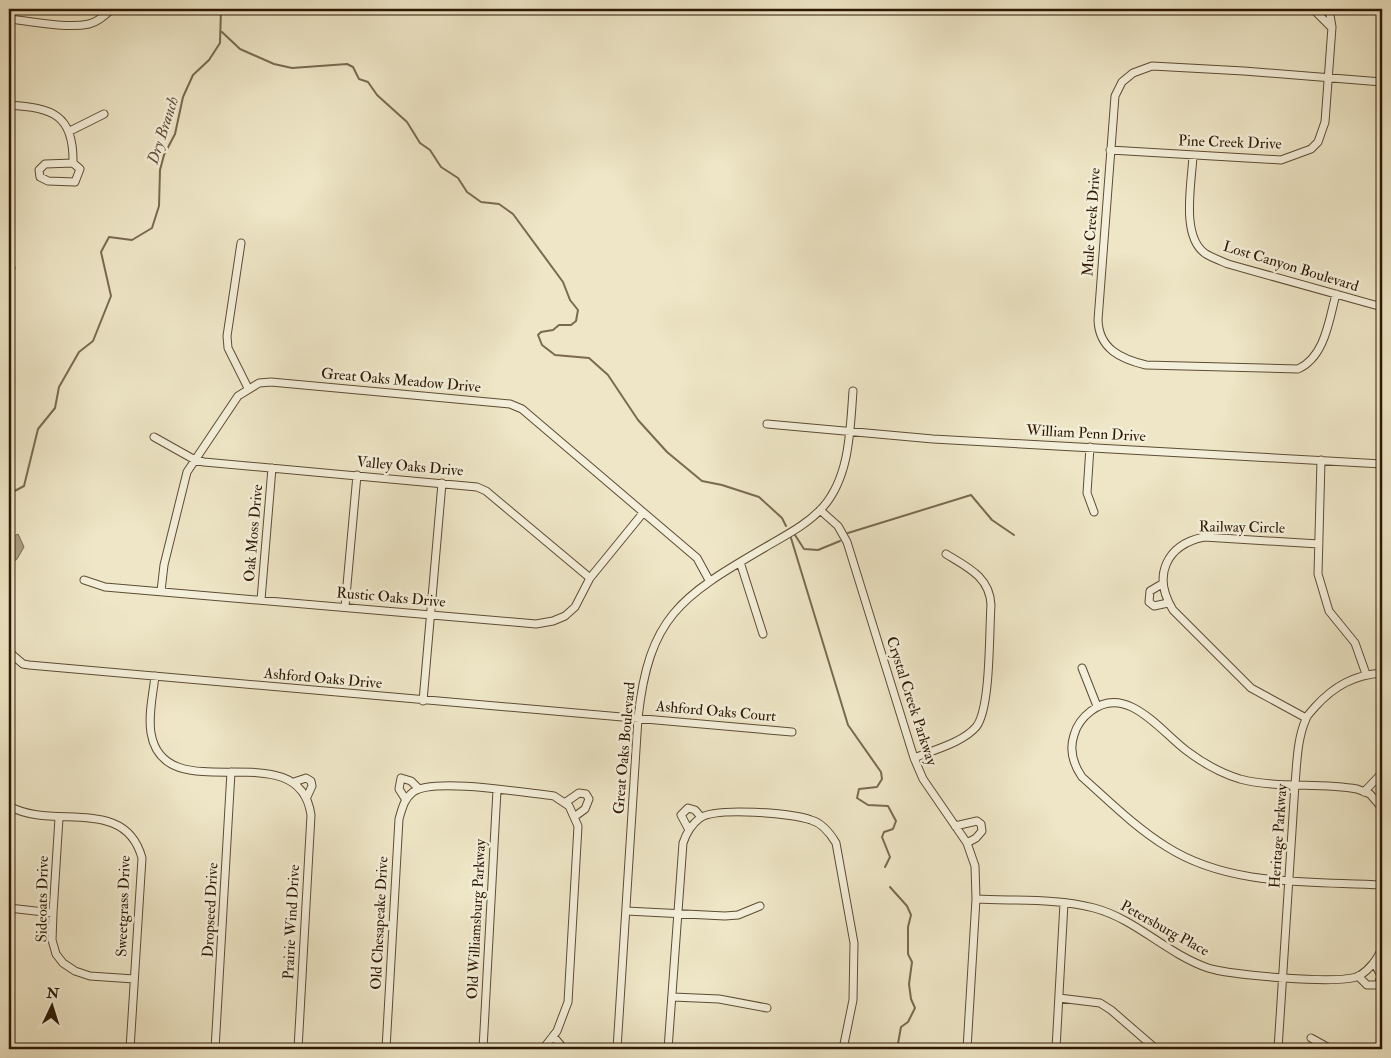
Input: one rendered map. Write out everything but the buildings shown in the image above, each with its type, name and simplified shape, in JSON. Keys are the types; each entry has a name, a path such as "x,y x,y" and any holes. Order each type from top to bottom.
{"street":[{"path":"9,19 73,25 90,24 103,17 112,9"},
{"path":"1313,9 1332,27"},
{"name":"Pine Creek Drive","path":"1110,150 1281,160 1311,149 1318,142 1324,127 1332,27 1329,9"},
{"name":"Mule Creek Drive","path":"1336,294 1323,340 1316,356 1305,366 1298,369 1146,366 1126,360 1113,351 1099,332 1115,96 1122,82 1142,68 1152,66 1244,70 1382,82"},
{"path":"9,104 39,107 54,113 70,131 74,144 73,163 80,170 75,182 48,182 40,177 39,170 44,164 73,163"},
{"path":"70,131 104,114"},
{"name":"Lost Canyon Boulevard","path":"1193,155 1189,223 1196,243 1205,254 1228,264 1382,307"},
{"path":"161,591 164,565 187,472 238,396 248,388 228,348 226,336 241,243"},
{"name":"Great Oaks Meadow Drive","path":"248,388 258,383 271,382 510,404 522,409 696,558 709,580"},
{"name":"Great Oaks Boulevard","path":"617,1049 638,718 643,679 652,650 667,621 686,598 709,580 809,520 820,510 842,471 850,432 853,391"},
{"name":"William Penn Drive","path":"767,424 933,439 1382,464"},
{"path":"154,437 195,460"},
{"path":"1090,447 1087,493 1094,512"},
{"name":"Valley Oaks Drive","path":"195,460 468,485 486,491 590,578"},
{"path":"1321,460 1318,574 1329,611 1355,643 1366,674"},
{"name":"Oak Moss Drive","path":"261,600 272,468"},
{"path":"345,607 356,475"},
{"path":"424,701 442,483"},
{"name":"Crystal Creek Parkway","path":"820,510 838,526 847,542 914,758 923,779 967,843 975,866 976,899 967,1049"},
{"name":"Rustic Oaks Drive","path":"84,580 104,587 536,624 553,621 565,616 575,607 590,578 643,513"},
{"name":"Railway Circle","path":"1306,718 1251,688 1168,603 1162,584 1164,570 1169,558 1177,548 1190,540 1204,537 1318,544"},
{"path":"914,758 964,736 976,726 984,709 991,605 988,590 981,578 946,554"},
{"path":"740,562 763,634"},
{"name":"Railway Circle","path":"1162,584 1150,591 1149,602 1154,606 1168,603"},
{"name":"Ashford Oaks Drive","path":"9,652 23,664 28,665 424,701 638,718"},
{"path":"1082,668 1097,706"},
{"name":"Heritage Parkway","path":"1278,1049 1295,784 1300,741 1306,718 1325,696 1345,682 1366,674 1382,673"},
{"name":"Prairie Wind Drive","path":"155,676 150,728 154,744 160,754 170,763 183,769 280,775 294,782 306,778 311,781 312,786 307,797 311,815 298,1049"},
{"path":"1381,804 1364,792 1344,787 1241,779 1221,772 1185,750 1141,711 1118,703 1097,706 1084,716 1076,726 1072,742 1075,766 1082,777 1148,835 1191,860 1226,872 1289,880 1382,885"},
{"name":"Ashford Oaks Court","path":"638,718 792,732"},
{"name":"Dropseed Drive","path":"215,1049 232,772"},
{"path":"1364,792 1382,773"},
{"path":"418,790 411,781 400,778 399,789 406,800 418,790 437,785 497,790 554,796 566,802 574,817 578,826 568,1002 563,1018 543,1049"},
{"path":"294,782 307,797"},
{"name":"Old Williamsburg Parkway","path":"483,1049 497,790"},
{"path":"566,802 579,793 586,794 589,799 585,809 574,817"},
{"name":"Old Chesapeake Drive","path":"386,1049 399,819 406,800"},
{"name":"Sweetgrass Drive","path":"9,806 32,816 103,819 115,823 129,833 139,848 142,858 130,1049"},
{"path":"688,830 682,822 681,815 683,811 688,808 695,810 701,817"},
{"path":"668,1049 683,843 688,830 701,817 710,813 727,811 812,820 821,825 833,838 840,855 854,943 853,1000 843,1049"},
{"name":"Sideoats Drive","path":"59,818 52,940 56,954 63,963 75,971 90,976 134,979"},
{"path":"955,826 977,821 981,824 982,830 976,838 967,843"},
{"name":"Petersburg Place","path":"976,899 1064,903 1093,907 1115,915 1190,961 1225,973 1339,980 1358,976"},
{"path":"1056,1049 1064,903"},
{"path":"626,910 733,916 760,906"},
{"path":"9,908 53,913"},
{"path":"1374,962 1381,976 1378,985 1367,985 1358,976 1374,962 1382,947"},
{"path":"673,997 724,1000 766,1008"},
{"path":"1059,998 1100,1004 1111,1010 1156,1049"},
{"path":"553,1036 564,1049"},
{"path":"1311,1038 1331,1049"}],"shaded area":[{"path":"18,534 24,547 17,559 9,565 9,539"}],"waterway":[{"name":"Dry Branch","path":"9,494 24,486 38,429 55,408 59,387 79,352 93,341 111,296 101,252 109,237 132,240 152,228 159,206 160,170 164,155 175,134 183,97 193,75 209,60 220,43 221,9"},
{"path":"222,32 240,49 274,64 292,68 347,64 353,67 359,79 368,82 377,95 407,122 420,143 430,150 441,167 458,178 467,192 481,202 499,204 513,214 563,282 570,300 578,310 576,321 571,325 559,325 553,330 541,332 538,335 542,345 555,355 589,358 608,375 638,420 667,452 702,481 722,485 759,497 782,518 786,526"},
{"path":"848,533 971,495 992,520 1014,535"},
{"path":"795,535 804,549 818,550 840,541"},
{"path":"791,538 848,725 881,772 882,779 877,787 859,789 857,798 868,805 888,806 896,821 893,829 884,832 882,837 890,857 885,867"},
{"path":"890,887 907,906 911,915 908,927 908,954 912,962 909,984 911,999 915,1008 908,1022 901,1027 897,1049"}]}
